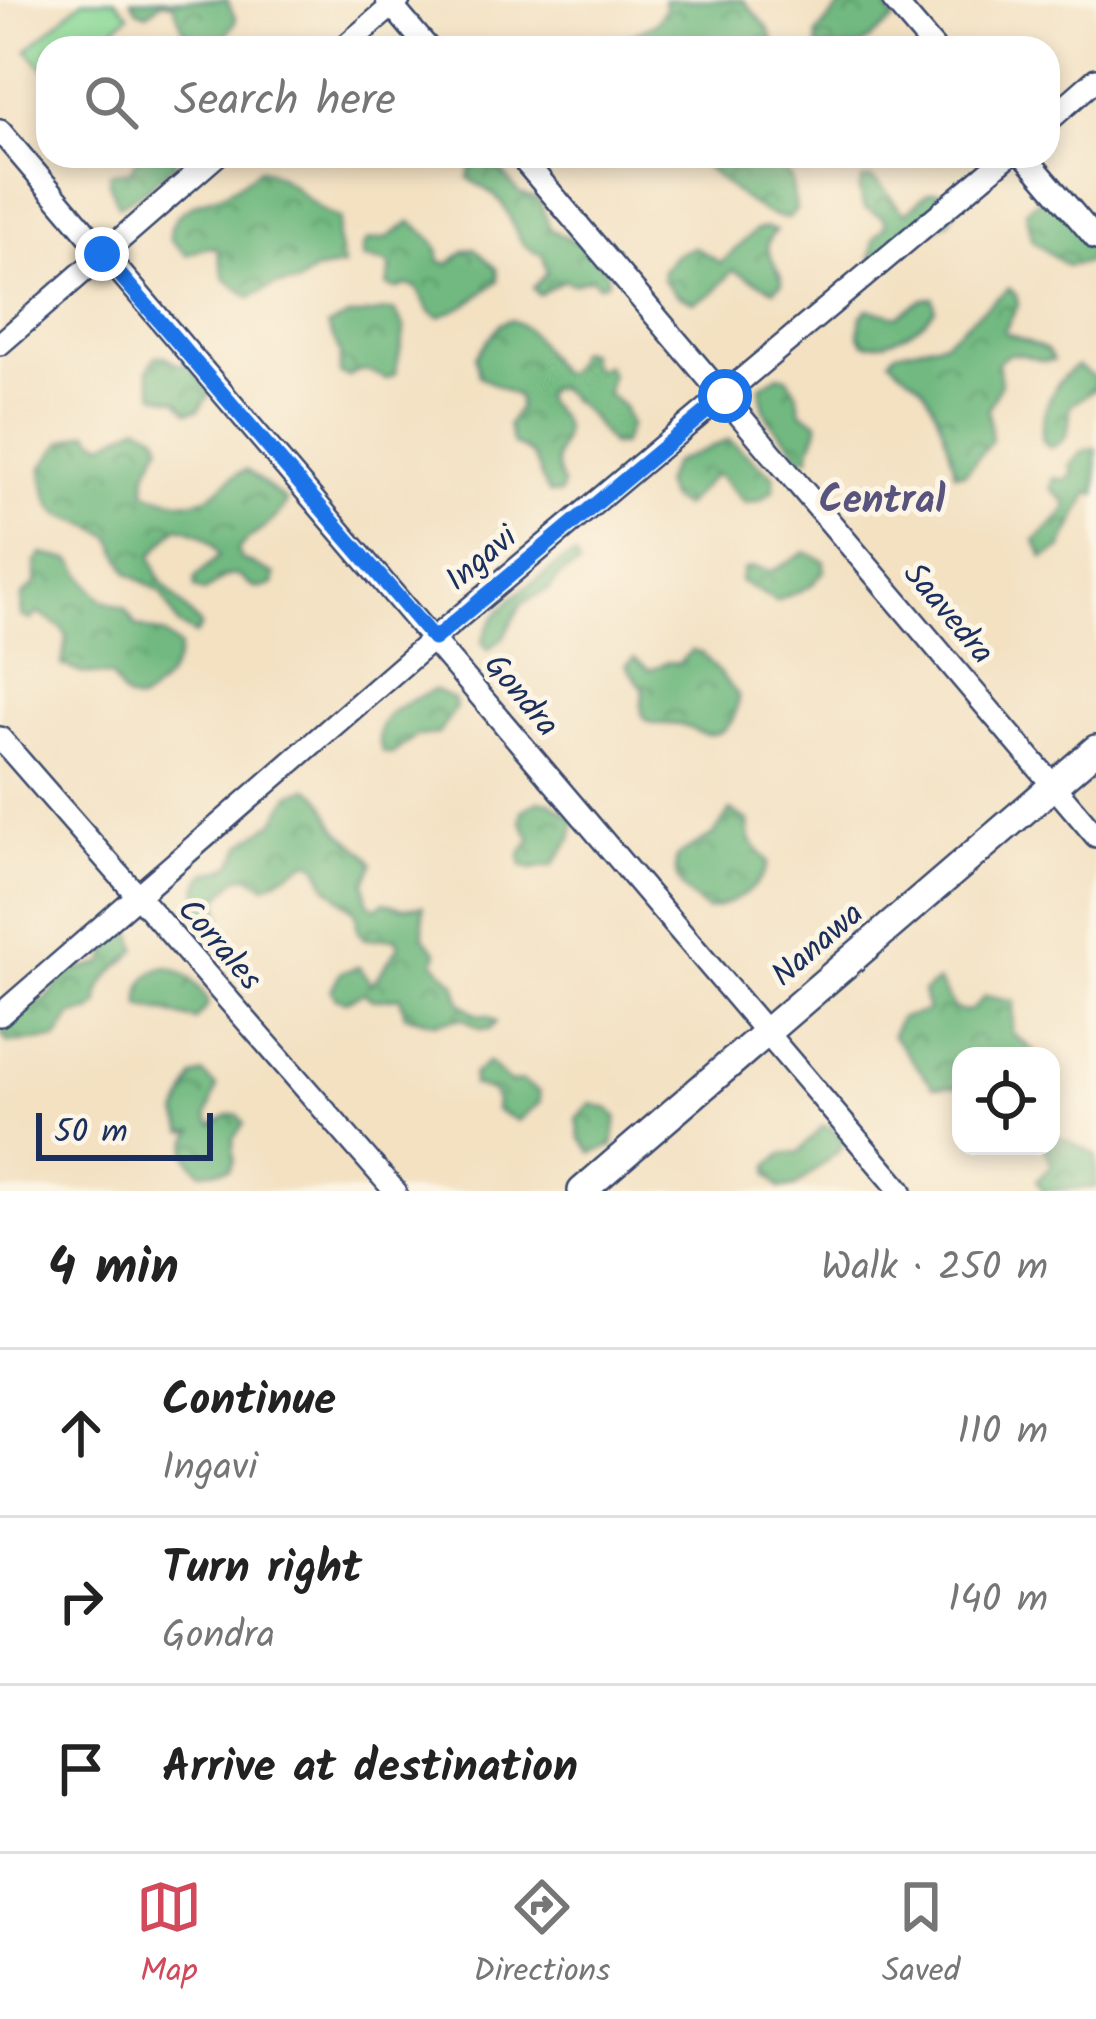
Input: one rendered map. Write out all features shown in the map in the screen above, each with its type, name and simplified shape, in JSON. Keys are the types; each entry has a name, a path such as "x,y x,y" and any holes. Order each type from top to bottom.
{"street":[{"path":"893,0 924,36"},
{"path":"356,36 392,2 419,36"},
{"path":"1060,111 1096,80"},
{"name":"Gondra","path":"0,131 901,1191"},
{"path":"0,344 202,168"},
{"name":"Saavedra","path":"530,168 1096,836"},
{"name":"Ingavi","path":"0,1015 434,639 994,168"},
{"path":"1035,168 1096,239"},
{"name":"Corrales","path":"0,738 395,1191"},
{"name":"Nanawa","path":"582,1191 1096,749"}],"green space":[{"path":"83,0 115,0 129,15 105,36 43,36"},
{"path":"131,0 227,0 236,20 226,36 190,36 173,4 162,2 147,14"},
{"path":"664,0 743,0 771,36 628,36 655,24 665,9"},
{"path":"846,0 882,0 894,20 874,36 817,34"},
{"path":"170,168 119,206 110,173"},
{"path":"471,168 500,169 519,193 539,199 550,229 602,261 608,281 599,285 591,278 573,284 564,280 539,295 533,288 547,273 543,255 520,240 498,199 469,178"},
{"path":"708,168 782,168 791,179 796,210 789,218 777,216 738,195"},
{"path":"260,169 340,219 337,238 343,266 313,271 298,284 276,285 250,297 225,279 217,248 187,255 170,239 181,213 230,190"},
{"path":"871,178 905,213 927,194 938,191 945,193 954,211 949,221 871,258 874,239 887,224 882,216 864,208 859,190 862,180"},
{"path":"1053,198 1093,246 1089,262 1067,266 1033,241 1026,211 1037,201"},
{"path":"411,222 435,243 439,261 449,264 474,248 497,269 498,281 466,305 439,317 430,312 416,287 387,286 391,267 364,259 362,249 367,241 387,238"},
{"path":"756,230 776,231 768,250 782,283 774,290 733,270 713,293 694,302 676,294 663,280 663,270 675,255 694,247 721,263"},
{"path":"1009,288 1018,305 1004,332 1047,350 1053,360 1011,354 998,362 1001,383 988,409 992,440 965,473 955,473 942,426 926,392 890,359 896,352 945,341"},
{"path":"933,298 935,308 930,315 904,335 873,344 864,343 859,335 861,316 868,309 897,316"},
{"path":"395,311 405,328 395,374 386,379 367,371 349,377 340,374 340,353 328,326 347,317"},
{"path":"510,320 527,329 561,374 570,369 578,351 588,353 596,370 606,365 611,374 607,393 623,406 630,426 621,445 611,445 559,388 549,389 543,395 564,428 556,458 563,485 560,494 549,493 533,458 513,445 508,425 519,407 518,397 479,376 476,356 500,324"},
{"path":"156,356 166,356 178,365 187,363 211,393 198,410 188,412 178,400 155,395 148,370"},
{"path":"1077,366 1095,378 1095,389 1070,406 1065,437 1050,447 1043,441 1045,410 1061,379"},
{"path":"778,375 787,377 797,393 801,412 818,422 810,457 800,458 766,414 760,387"},
{"path":"139,425 157,434 161,444 146,473 145,492 194,501 246,470 286,501 271,522 238,549 240,558 275,575 273,584 258,588 233,575 204,592 195,588 195,578 219,556 207,540 184,528 177,527 151,556 161,582 201,626 196,635 178,625 162,593 128,573 111,537 56,511 45,488 42,467 62,442 89,432 105,443"},
{"path":"729,440 774,476 774,490 745,503 718,475 683,507 670,500 663,484 673,463"},
{"path":"1096,448 1096,495 1089,492 1061,549 1044,558 1035,541 1064,513 1067,504 1051,488 1054,478 1065,480 1073,474 1070,465 1083,451"},
{"path":"806,552 824,561 824,571 811,586 776,601 740,581 743,570 772,571"},
{"path":"42,554 71,560 97,595 125,608 136,626 164,634 179,647 160,686 139,702 133,701 122,694 111,676 81,673 62,665 67,637 62,628 38,613 31,620 21,616 22,596 36,583 36,562"},
{"path":"575,556 579,565 562,574 548,590 522,603 503,638 488,650 482,642 505,604"},
{"path":"692,650 702,653 738,695 731,722 715,734 648,721 642,712 644,690 626,665 634,658 650,670 668,662 678,664"},
{"path":"434,690 453,699 456,707 438,734 416,736 392,754 383,752 379,739 385,719"},
{"path":"308,788 323,801 341,833 373,864 365,882 368,903 376,908 384,902 404,908 423,906 423,936 437,952 434,962 455,983 461,1003 496,1022 490,1029 480,1029 463,1018 434,1023 405,1015 400,997 372,1000 364,993 346,1001 336,998 331,990 341,972 359,967 372,984 399,946 396,938 365,939 358,932 356,912 325,885 318,865 309,861 265,886 248,876 238,877 218,899 223,930 208,920 198,897 206,873 233,863 243,844 275,821 290,795"},
{"path":"539,801 550,802 575,820 571,839 553,865 531,869 522,865 520,855 531,839 521,821 522,811"},
{"path":"731,810 748,821 750,840 768,862 760,880 745,894 707,910 679,881 677,856 713,835"},
{"path":"122,930 133,934 137,949 105,981 99,1004 92,1011 72,1015 57,1039 8,1043 2,1034 28,1006 47,999 65,974 104,963 111,942"},
{"path":"167,967 186,976 206,999 208,1005 196,1020 140,1006 145,980"},
{"path":"938,981 954,1008 963,1012 972,1010 985,996 1014,1002 1012,1033 1029,1047 952,1047 952,1087 933,1086 892,1035 900,1018 928,1011 923,992"},
{"path":"488,1062 510,1083 521,1081 539,1092 540,1102 518,1121 496,1110 492,1091 473,1085 473,1075"},
{"path":"203,1074 217,1087 207,1116 212,1125 228,1115 238,1115 244,1124 233,1139 230,1169 201,1172 187,1153 194,1131 184,1132 178,1114 193,1077"},
{"path":"591,1104 610,1109 617,1117 613,1146 592,1153 580,1138 577,1118"},
{"path":"823,1126 843,1140 841,1149 795,1187 780,1188 769,1175 769,1165 783,1154 799,1152"},
{"path":"1060,1137 1096,1155 1096,1187 1043,1191 1037,1180 1052,1165 1048,1155 1060,1155"}],"district":[{"name":"Central","path":"882,498"}],"route":[{"path":"102,254 434,639 725,396"}]}
